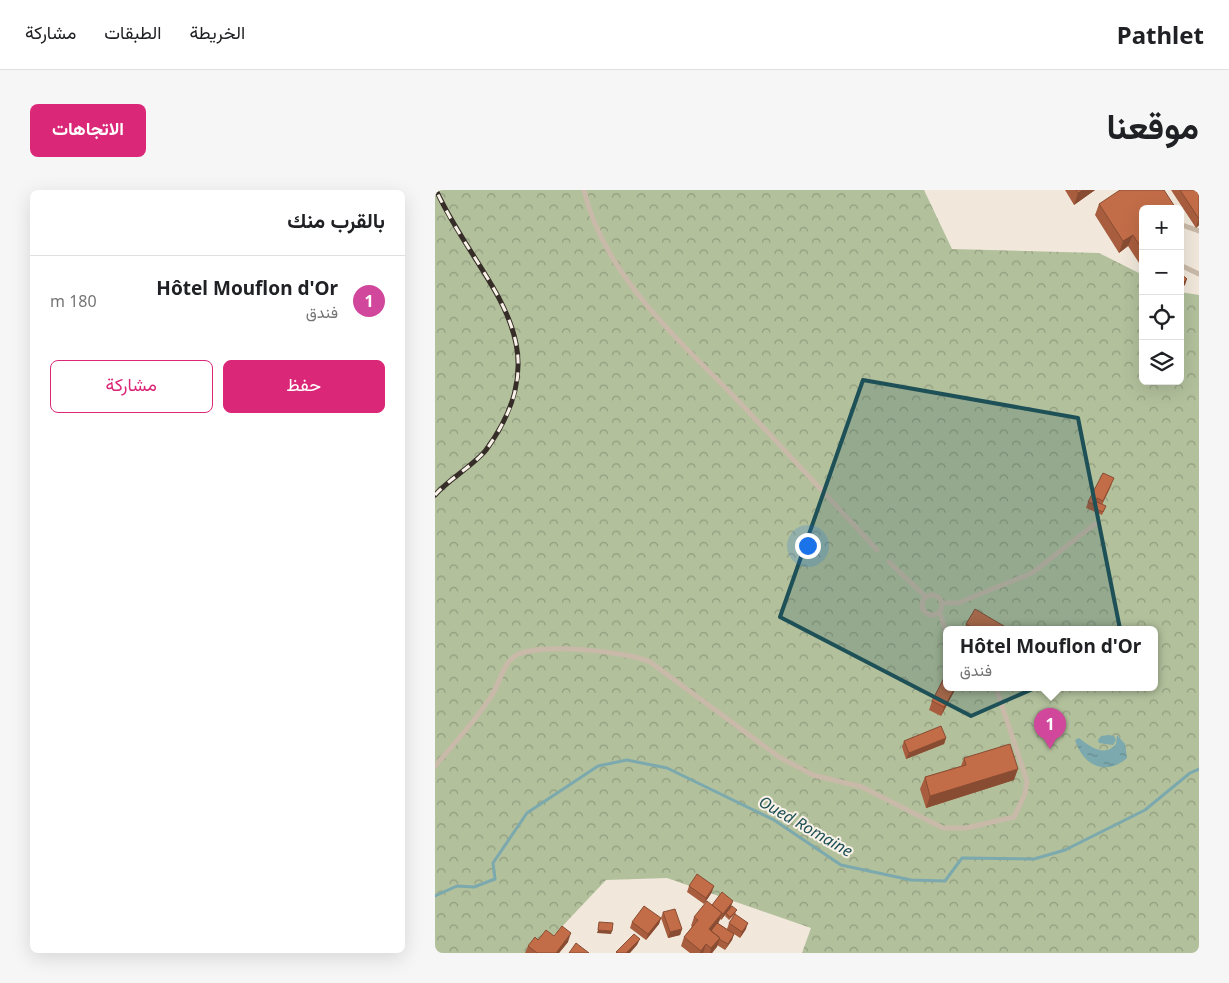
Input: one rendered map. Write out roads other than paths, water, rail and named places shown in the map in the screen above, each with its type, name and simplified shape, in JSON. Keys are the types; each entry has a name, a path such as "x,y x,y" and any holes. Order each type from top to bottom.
{"lane":[{"path":"584,190 594,223 606,246 650,309 877,550"},
{"path":"1184,225 1199,231"},
{"path":"1184,267 1199,274"},
{"path":"943,604 958,603 1032,573 1095,524"},
{"path":"889,562 926,597"},
{"path":"940,613 933,616 925,612 922,602 926,597 937,596 943,604"},
{"path":"943,604 940,613 944,626"},
{"path":"435,766 485,704 504,670 515,656 525,652 551,650 586,649 616,652 636,656 650,662 779,757 801,770 863,787 943,828 966,828 1014,817 1025,794 1027,781 997,691"}],"water":[{"path":"1117,735 1125,744 1127,758 1111,767 1096,766 1089,762 1083,756 1075,740 1079,738 1097,749 1107,750 1116,744"},
{"path":"1101,736 1114,736 1116,740 1113,745 1099,743 1098,740"}],"waterway":[{"name":"Oued Romaine","path":"435,896 457,886 474,887 495,879 493,863 527,813 598,766 627,760 667,768 774,820 841,865 911,880 945,881 962,858 1034,859 1065,850 1145,810 1190,773 1199,769"}],"railway":[{"path":"435,495 486,450 508,411 518,377 516,345 507,314 436,190"}],"place":[{"name":"Hôtel Mouflon d'Or","path":"1050,749"}]}
